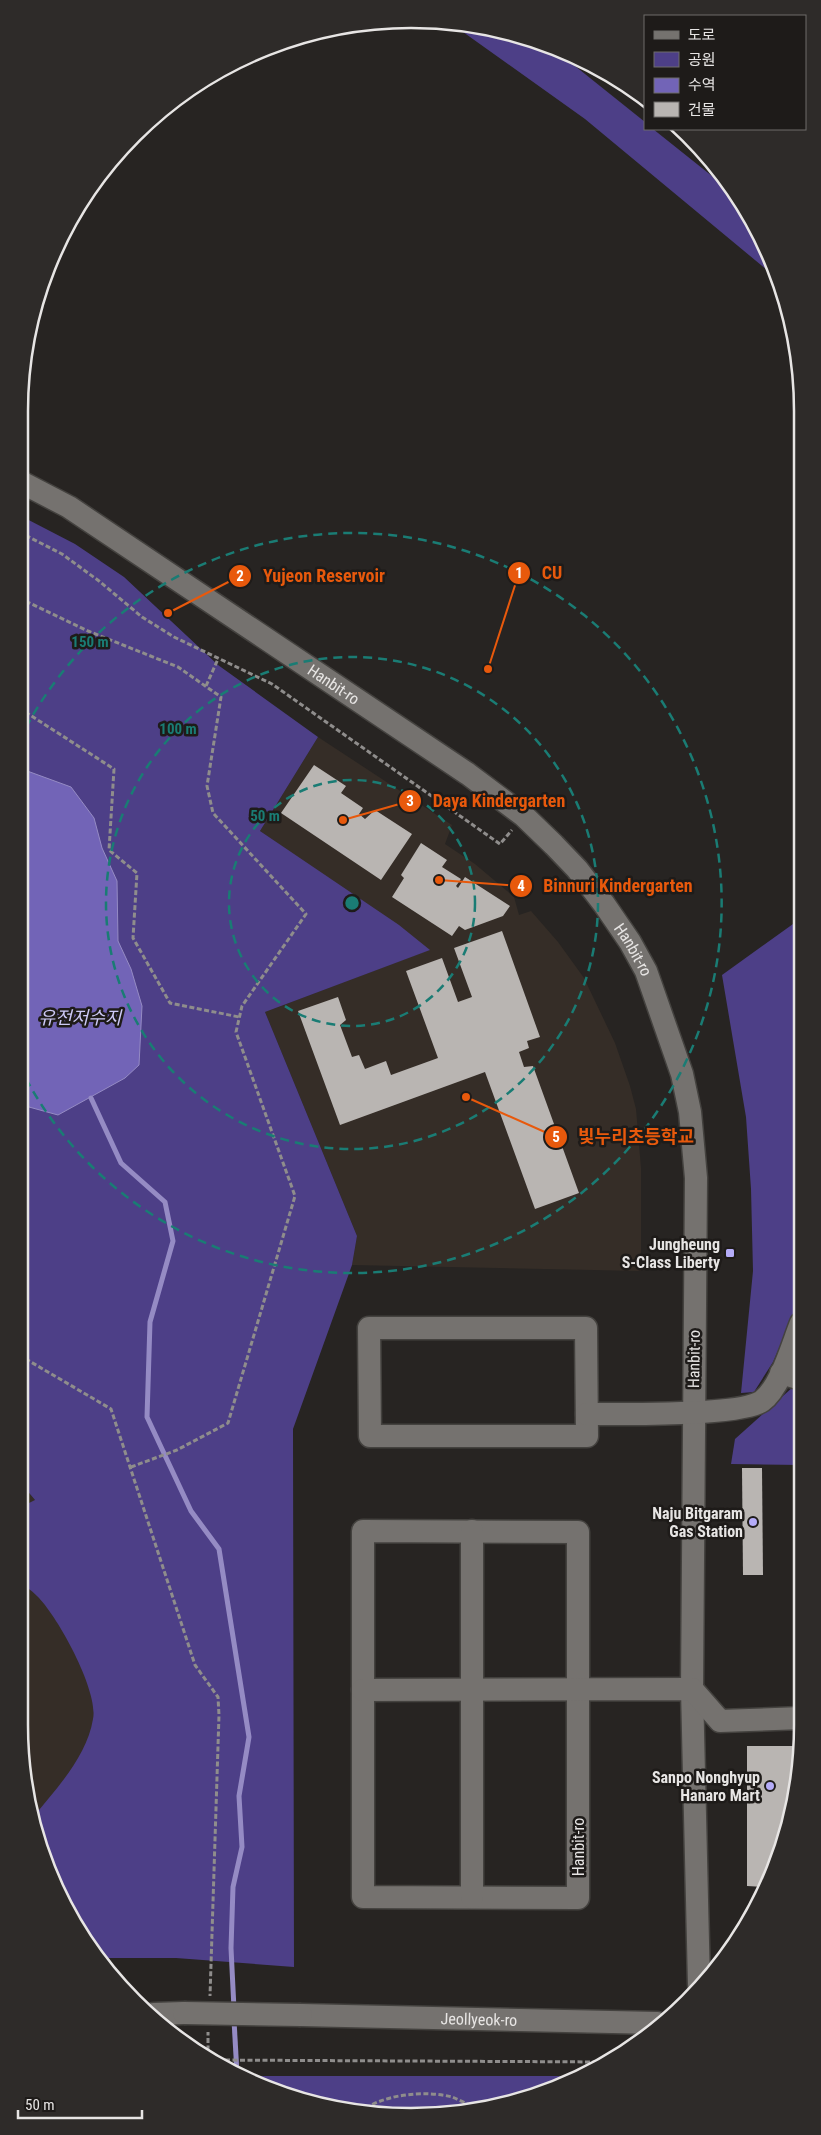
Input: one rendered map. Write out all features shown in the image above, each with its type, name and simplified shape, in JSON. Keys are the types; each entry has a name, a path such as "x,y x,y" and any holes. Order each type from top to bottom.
{"street":[{"name":"Hanbit-ro","path":"28,486 69,506 136,550 468,774 524,816 577,869 630,942 646,971 682,1074 690,1112 696,1178 692,1689 699,1976"},
{"path":"369,1328 586,1328 587,1414 587,1436 370,1436 369,1328"},
{"path":"587,1414 694,1412 752,1406 791,1376 794,1360"},
{"name":"Hanbit-ro","path":"362,1531 578,1532 578,1688 578,1898 363,1897 362,1531"},
{"path":"472,1531 472,1897"},
{"path":"363,1690 692,1689 720,1721 794,1718"},
{"name":"Jeollyeok-ro","path":"160,2014 301,2015 650,2023"}],"path":[{"path":"28,537 62,554 99,581 142,617 166,632 272,684 500,844 524,816"},
{"path":"28,602 88,631 178,667 221,697 207,786 213,813 306,914 242,1006 236,1032 295,1196 228,1423 178,1450 131,1468"},
{"path":"206,686 218,659"},
{"path":"28,714 114,769 109,850 137,873 133,938 170,1003 240,1017"},
{"path":"28,1361 110,1409 195,1665 218,1697 219,1725 209,2000"},
{"path":"208,2029 209,2050"},
{"path":"225,2060 300,2062 591,2062"},
{"path":"371,2105 392,2097 420,2094 452,2097 465,2103"}],"shaded area":[{"path":"318,737 452,825 445,844 475,864 514,897 519,915 531,911 558,942 584,978 615,1043 636,1109 641,1168 641,1271 352,1265 357,1236 265,1012 429,950 260,831"},
{"path":"28,1492 141,1627 99,1947 79,1916 57,1871 41,1824 31,1774 28,1750"}],"green space":[{"path":"462,31 485,35 534,48 572,63 644,121 644,130 654,130 715,178 742,219 766,269 585,119"},
{"path":"28,520 75,544 124,577 218,665 318,737 260,831 399,925 430,950 265,1012 357,1236 352,1265 293,1429 294,1967 176,1958 107,1958 79,1916 57,1871 48,1848 38,1811 78,1759 90,1733 93,1706 90,1691 75,1654 55,1619 28,1588 28,1504 35,1500 28,1492"},
{"path":"794,923 794,1314 773,1362 754,1392 741,1393 753,1271 751,1189 746,1117 722,975"},
{"path":"794,1387 794,1465 731,1464 735,1439"},
{"path":"259,2076 562,2076 534,2087 485,2100 436,2107 410,2108 385,2107 336,2100 287,2087"}],"water":[{"name":"유전저수지","path":"28,771 71,787 94,818 102,848 117,881 118,941 131,969 142,1006 139,1065 125,1078 58,1115 29,1107"}],"building":[{"path":"314,765 346,786 341,793 363,808 359,814 365,819 375,810 412,834 381,880 281,813"},
{"path":"421,843 447,860 442,867 461,879 456,886 458,888 465,877 510,906 503,916 465,930 459,926 452,936 392,897 404,878 401,875"},
{"path":"502,931 540,1037 527,1041 529,1048 519,1052 524,1067 533,1066 579,1193 535,1209 485,1072 340,1125 298,1011 338,997 346,1020 340,1025 352,1057 359,1055 365,1069 386,1061 391,1075 438,1058 406,971 442,958 458,1002 472,997 454,948"},
{"name":"Naju Bitgaram Gas Station","path":"742,1468 762,1468 763,1575 743,1575"},
{"name":"Sanpo Nonghyup Hanaro Mart","path":"747,1746 793,1746 786,1799 773,1848 757,1887 747,1886"}],"waterway":[{"path":"91,1098 121,1163 165,1202 173,1241 150,1322 147,1417 191,1511 219,1549 249,1737 239,1796 242,1847 233,1887 231,1948 234,2009"},
{"path":"234,2020 237,2066"}],"place":[{"name":"Yujeon Reservoir","path":"168,613"},
{"name":"CU","path":"488,669"},
{"name":"Daya Kindergarten","path":"343,820"},
{"name":"Binnuri Kindergarten","path":"439,880"},
{"name":"빛누리초등학교","path":"466,1097"},
{"name":"Jungheung S-Class Liberty","path":"730,1253"},
{"name":"Naju Bitgaram Gas Station","path":"753,1522"},
{"name":"Sanpo Nonghyup Hanaro Mart","path":"770,1786"}]}
